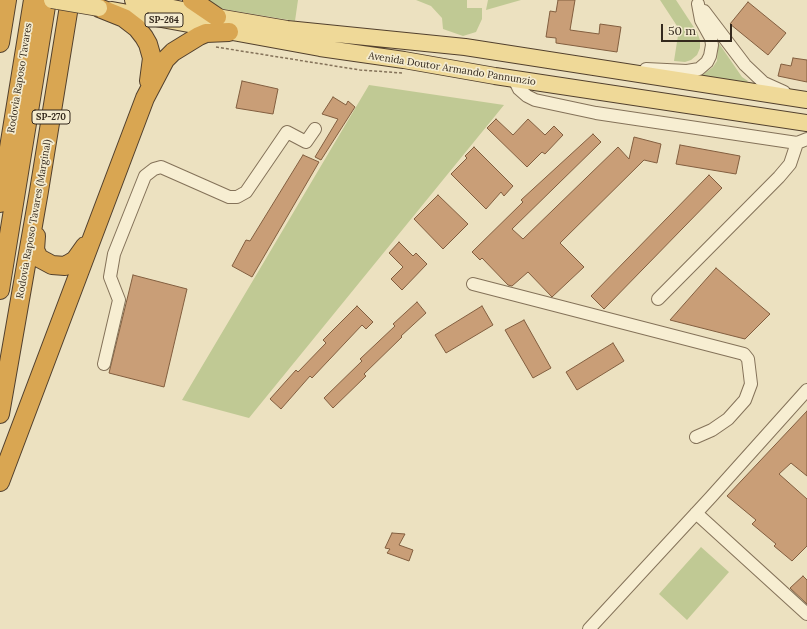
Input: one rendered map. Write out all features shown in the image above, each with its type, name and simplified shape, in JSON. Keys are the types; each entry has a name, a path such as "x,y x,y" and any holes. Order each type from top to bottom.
{"highway":[{"path":"0,43 7,0"},
{"name":"Rodovia Raposo Tavares","path":"0,203 33,0"},
{"name":"Rodovia Raposo Tavares","path":"0,290 47,0"},
{"name":"Rodovia Raposo Tavares (Marginal)","path":"0,414 39,191 70,0"},
{"path":"192,0 217,17"},
{"path":"98,8 130,22 148,44 152,58 152,67 145,98"},
{"path":"0,482 145,98 165,60 173,52 198,36 206,33 229,32"},
{"path":"39,191 35,250 39,258 52,265 65,266 75,260 95,230"}],"main road":[{"name":"SP-264","path":"52,0 98,8"},
{"name":"Avenida Doutor Armando Pannunzio","path":"133,0 287,29 478,49 803,100"},
{"name":"Avenida Doutor Armando Pannunzio","path":"98,8 229,32 470,72 807,122"},
{"path":"470,72 476,68 479,62 478,49"},
{"path":"495,76 492,71 492,66 503,54"}],"street":[{"path":"582,65 687,71 699,69 707,62 712,45 701,20 697,2"},
{"path":"697,2 751,72 771,87 803,100"},
{"path":"398,41 404,60"},
{"path":"514,79 519,89 527,96 543,102 596,113 802,141 790,164 779,177 658,298"},
{"path":"104,364 119,300 110,277 114,254 145,176 154,169 161,167 229,197 237,196 246,192 287,132 306,142 315,129"},
{"path":"473,284 744,354 748,359 751,384 745,400 728,419 712,430 696,437"},
{"path":"588,629 696,513 807,390"},
{"path":"696,513 807,614"}],"green space":[{"path":"206,0 298,0 295,21 223,9"},
{"path":"416,0 467,0 467,8 482,8 482,19 476,32 463,36 443,29 442,18 431,6"},
{"path":"488,0 521,0 486,10"},
{"path":"660,0 676,0 697,32 700,40 700,48 697,55 691,60 685,62 674,61 679,29"},
{"path":"718,42 742,77 748,81 744,85 701,76 713,67 717,61"},
{"path":"369,85 504,105 249,418 182,400"},
{"path":"701,547 729,572 687,620 659,594"}],"building":[{"path":"558,0 575,0 570,30 599,34 600,24 621,27 617,52 556,43 556,38 546,37 550,11 556,12"},
{"path":"748,2 786,33 768,55 730,24"},
{"path":"793,58 807,60 807,82 778,76 781,64 791,66"},
{"path":"242,81 278,89 273,114 236,108"},
{"path":"333,97 346,105 348,101 355,107 321,160 315,157 338,119 322,114"},
{"path":"496,119 513,135 528,119 545,135 554,126 563,135 545,154 542,152 527,167 487,128"},
{"path":"593,134 601,142 512,229 523,239 618,147 629,159 634,137 661,144 657,163 644,160 560,243 584,267 552,297 528,272 512,286 508,285 482,258 480,260 472,252 523,202 521,200"},
{"path":"680,145 740,156 736,174 676,164"},
{"path":"474,147 513,186 504,196 501,192 486,209 451,174 467,158 465,156"},
{"path":"303,155 319,162 252,277 232,266 246,240 250,241"},
{"path":"709,175 722,188 604,309 591,296"},
{"path":"438,195 468,224 443,249 414,219"},
{"path":"399,242 413,256 416,253 427,264 402,290 391,279 403,267 389,253"},
{"path":"716,268 770,314 745,339 670,320"},
{"path":"133,275 187,289 164,387 109,373"},
{"path":"417,302 426,313 401,336 402,337 364,374 366,376 333,408 324,398 362,361 360,359 395,326 393,324"},
{"path":"357,306 373,322 366,329 362,325 312,378 310,376 281,409 270,399 296,370 298,372 326,343 323,340"},
{"path":"482,306 493,325 446,353 435,335"},
{"path":"524,320 551,368 533,378 505,330"},
{"path":"613,343 624,361 577,390 566,372"},
{"path":"807,411 807,476 791,463 779,474 807,499 807,546 792,561 774,546 776,544 752,524 756,520 727,496"},
{"path":"392,533 405,534 399,545 413,550 409,561 387,553 390,549 385,548"},
{"path":"803,576 807,580 807,604 790,588"}]}
